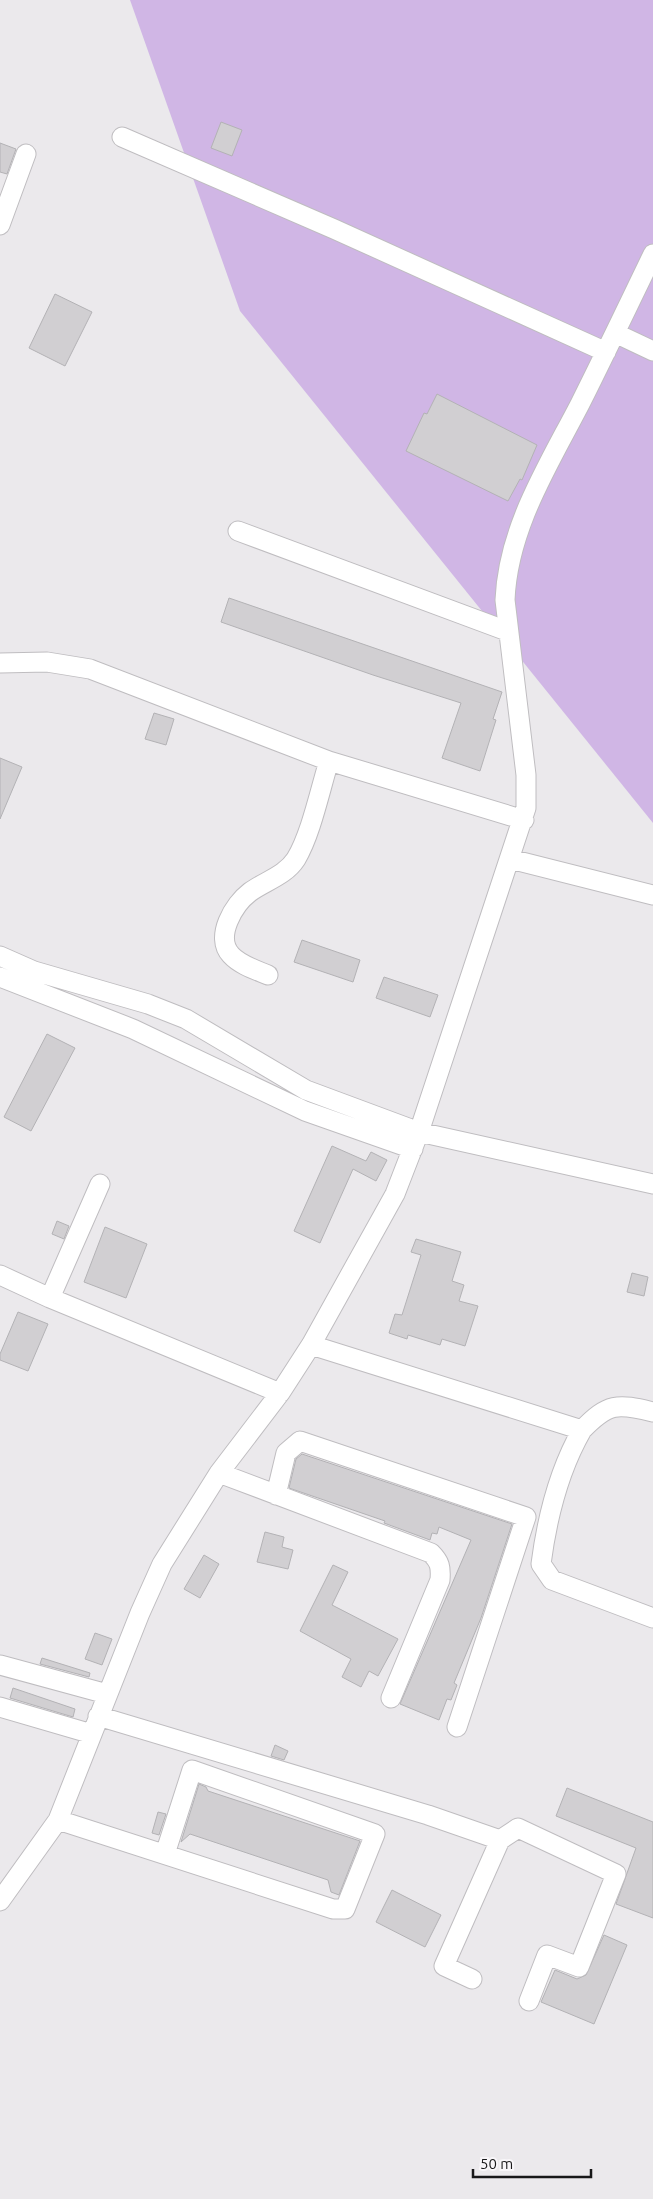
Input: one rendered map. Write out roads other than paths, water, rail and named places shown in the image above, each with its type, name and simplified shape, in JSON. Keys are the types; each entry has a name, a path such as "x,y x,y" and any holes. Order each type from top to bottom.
{"street":[{"path":"122,137 334,229 606,352"},
{"path":"0,225 26,154"},
{"path":"0,1901 58,1820 98,1716 162,1564 219,1473 280,1393 311,1345 395,1194 416,1140 524,820 526,775 507,631 506,574 524,513 616,333 653,254"},
{"path":"616,333 653,351"},
{"path":"238,531 507,631"},
{"path":"0,663 47,662 90,669 330,761 524,820"},
{"path":"268,975 240,962 230,955 225,946 226,928 240,901 250,892 281,874 297,858 330,761"},
{"path":"510,859 653,894"},
{"path":"0,956 34,971 130,999 186,1019 306,1090 416,1140"},
{"path":"0,977 133,1029 305,1111 416,1140 653,1184"},
{"path":"50,1298 100,1184"},
{"path":"0,1275 50,1298 280,1393"},
{"path":"311,1345 577,1429"},
{"path":"653,1412 633,1407 612,1407 598,1414 577,1429 562,1472 541,1564 552,1580 653,1618"},
{"path":"276,1495 286,1453 300,1441 526,1517 457,1726"},
{"path":"219,1473 431,1553 439,1560 441,1568 440,1580 391,1698"},
{"path":"0,1665 107,1694"},
{"path":"0,1707 92,1734"},
{"path":"98,1716 428,1815 500,1840"},
{"path":"58,1820 333,1909 345,1909 375,1834 192,1770 166,1854"},
{"path":"472,1979 444,1966 500,1840 518,1828 616,1874 579,1967 547,1955 529,2001"}]}
